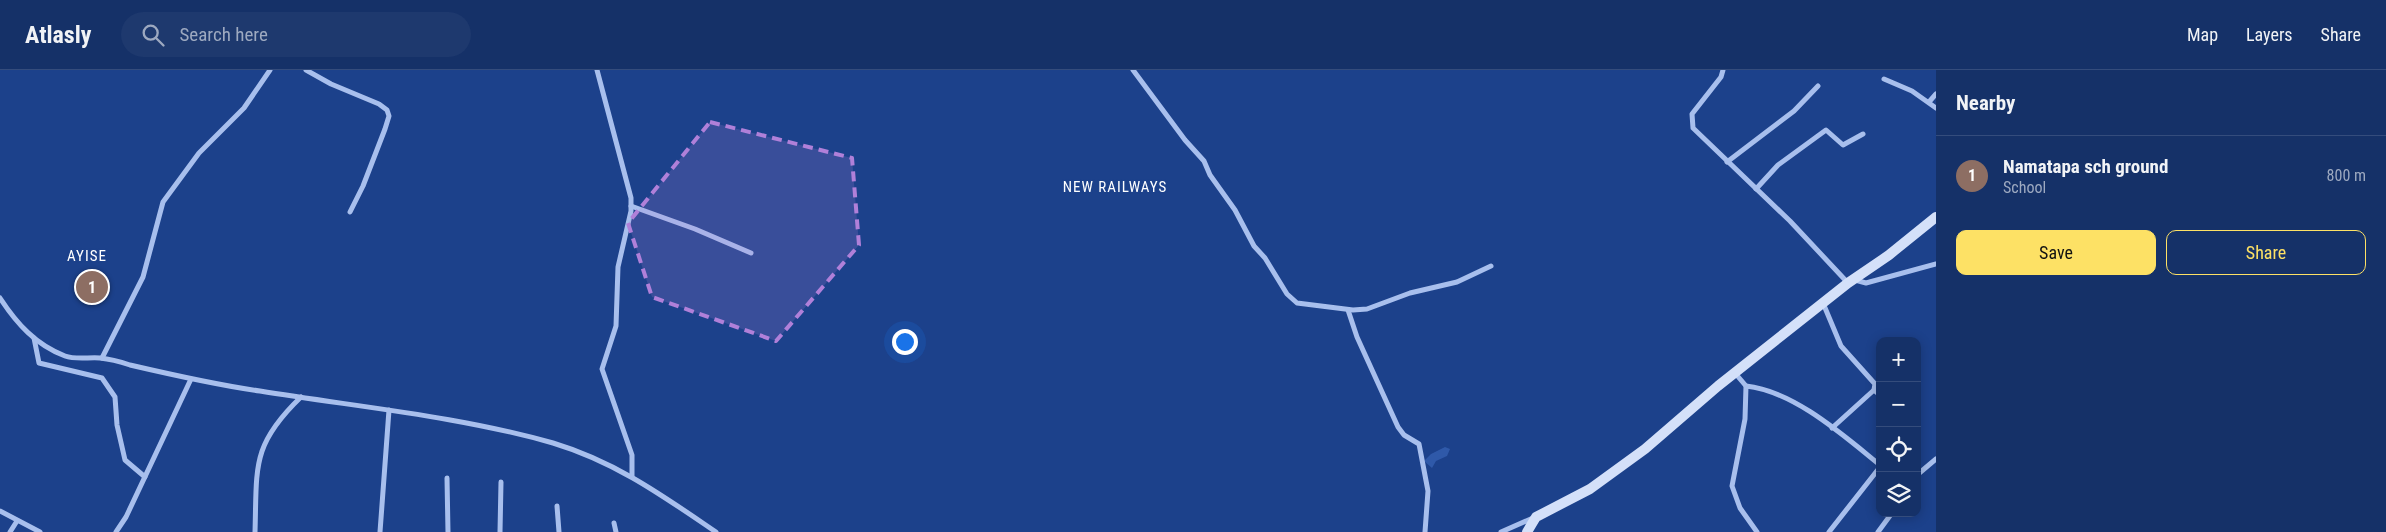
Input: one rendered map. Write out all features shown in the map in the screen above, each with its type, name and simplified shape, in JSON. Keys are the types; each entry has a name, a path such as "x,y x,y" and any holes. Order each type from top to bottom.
{"street":[{"path":"102,358 143,277 163,202 199,154 244,108 270,70"},
{"path":"306,70 331,84 379,104 387,110 389,116 386,129 364,186 350,212"},
{"path":"597,70 629,187 631,206 618,267 616,326 602,369 632,455 632,476"},
{"path":"1134,70 1185,140 1204,162 1210,175 1235,210 1254,246 1265,258 1287,294 1297,303 1348,310 1367,309 1410,293 1457,282 1491,266"},
{"path":"1723,70 1721,77 1692,114 1693,128 1702,139 1790,221 1850,281 1866,282 1936,264"},
{"path":"1884,79 1912,91 1936,108"},
{"path":"1728,162 1794,111 1818,86"},
{"path":"1929,102 1936,94"},
{"path":"1756,189 1778,165 1826,130 1843,145 1863,134"},
{"path":"631,206 681,223 751,253"},
{"path":"1501,532 1536,517 1590,489 1619,468 1850,281 1895,250 1936,217"},
{"path":"0,298 18,324 34,338 67,357 102,358 191,379 476,425 552,443 586,455 632,476 716,532"},
{"path":"1823,303 1840,346 1876,387 1832,428"},
{"path":"1348,310 1357,337 1398,427 1404,435 1419,444 1428,491 1424,532"},
{"path":"34,338 39,363 102,378 115,396 117,426 125,460 145,477"},
{"path":"1735,373 1746,386 1759,388 1800,406 1832,428 1876,463"},
{"path":"116,532 126,517 191,379"},
{"path":"1746,386 1745,419 1732,486 1740,508 1757,532"},
{"path":"255,532 257,476 261,450 281,416 301,397"},
{"path":"380,532 389,410"},
{"path":"1921,472 1936,459"},
{"path":"1829,532 1876,471"},
{"path":"447,478 448,532"},
{"path":"500,532 501,482"},
{"path":"556,506 559,532"},
{"path":"0,511 40,532"},
{"path":"1527,532 1536,517"},
{"path":"1878,532 1889,517"},
{"path":"10,532 17,521"},
{"path":"614,523 616,532"}],"highlighted area":[{"path":"710,122 852,158 859,245 776,341 652,297 628,223"}],"shaded area":[{"path":"1445,447 1450,449 1447,456 1436,461 1432,468 1424,461 1431,454"}],"place":[{"name":"Namatapa sch ground","path":"92,287"}],"district":[{"name":"NEW RAILWAYS","path":"1115,187"},
{"name":"AYISE","path":"87,256"}]}
